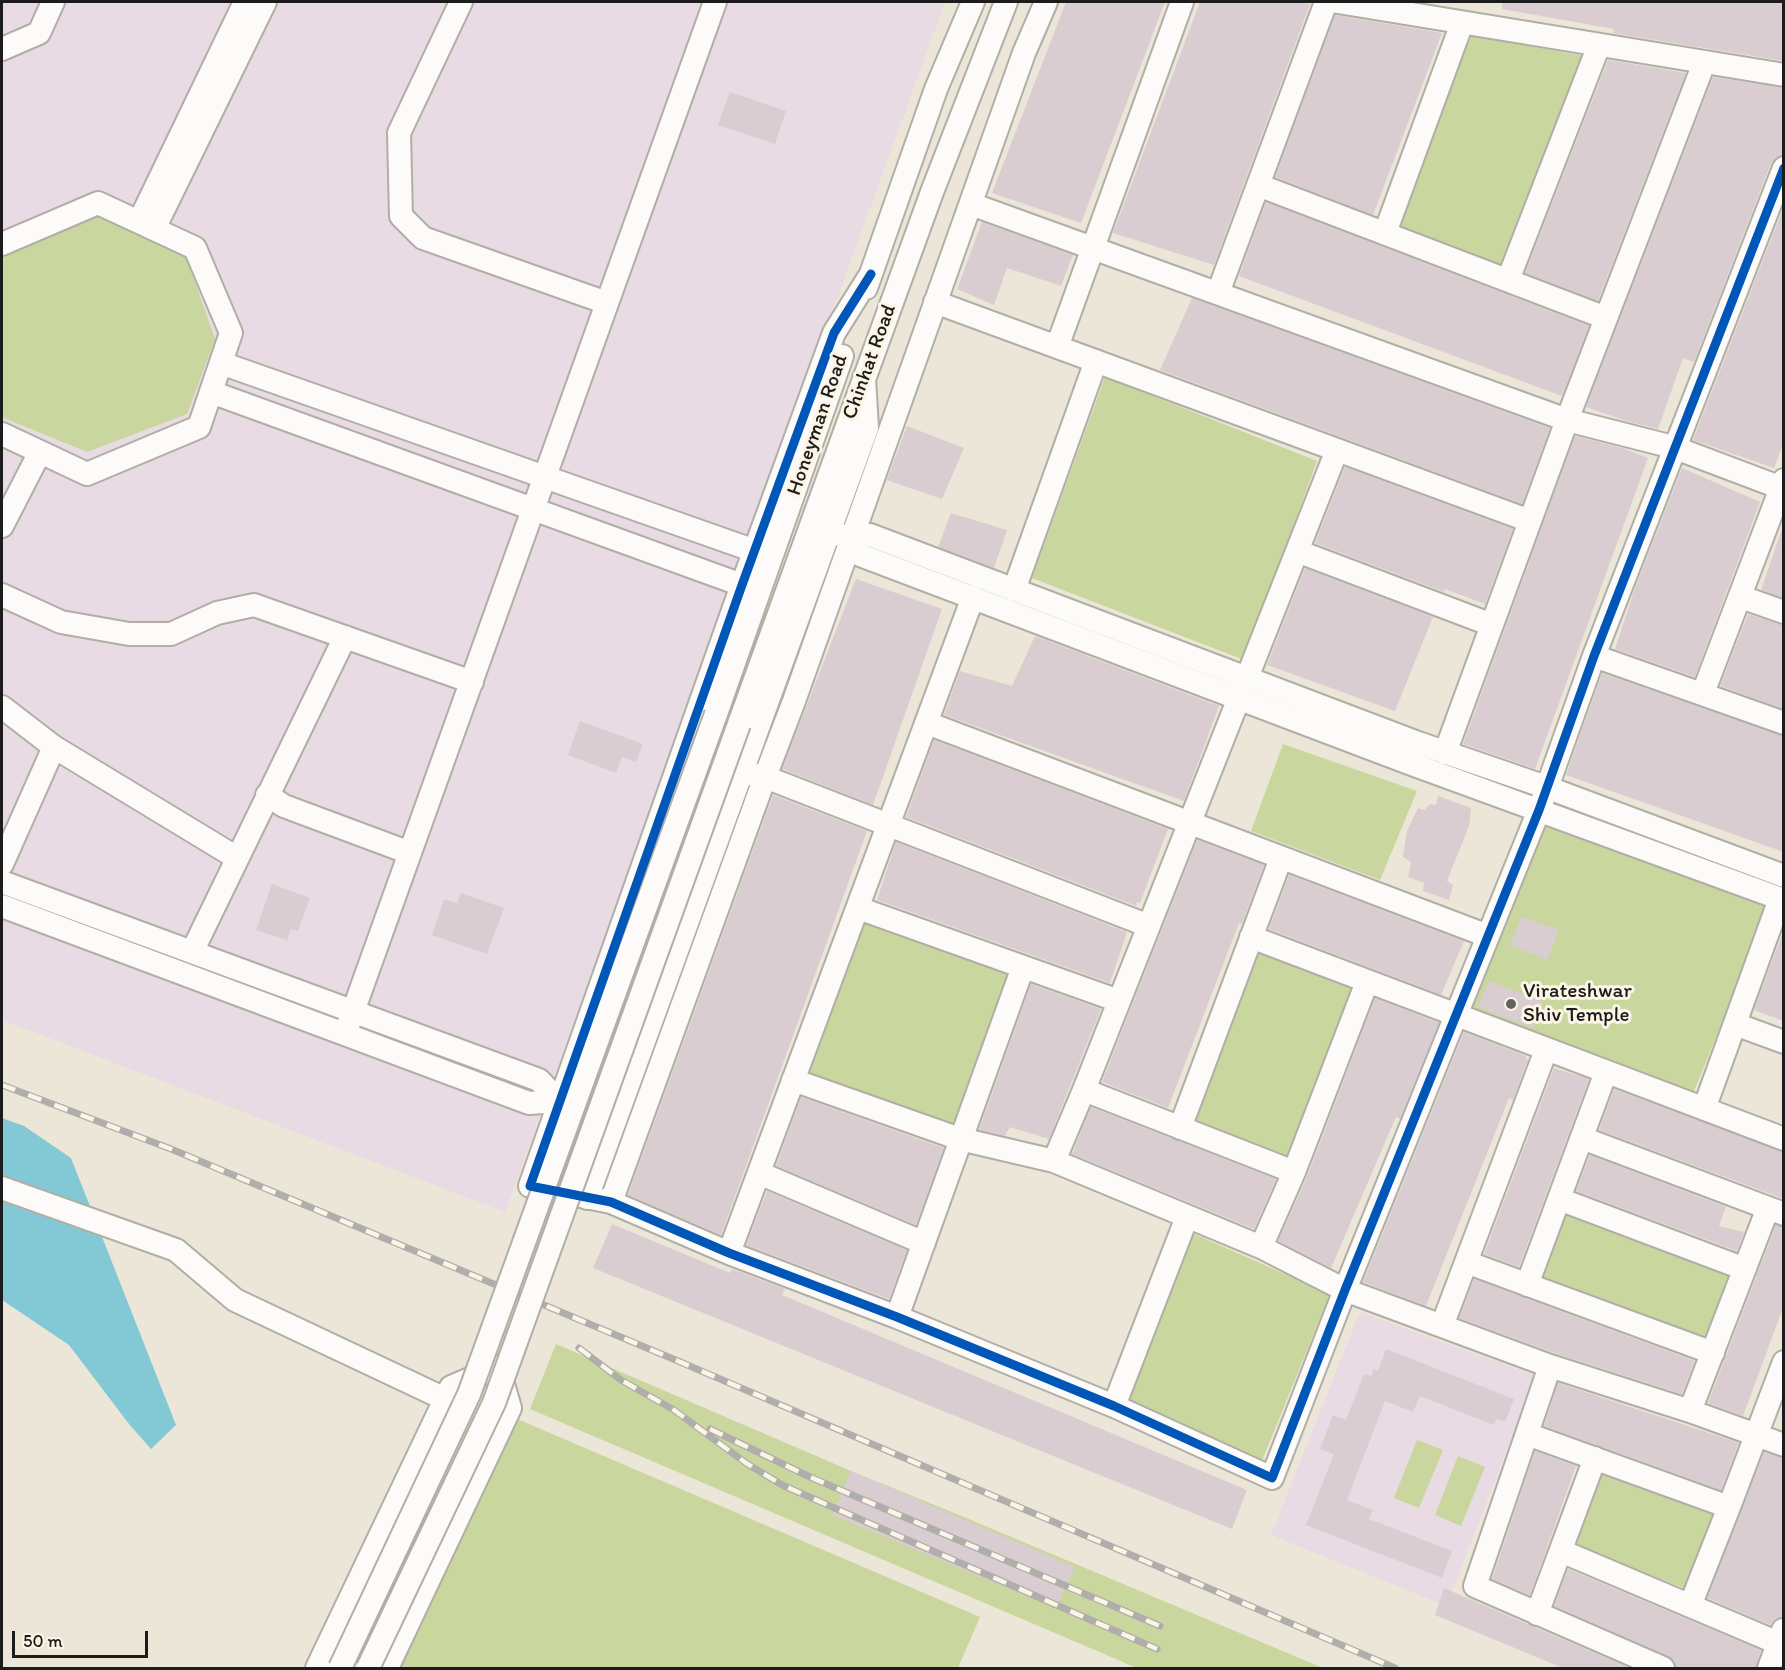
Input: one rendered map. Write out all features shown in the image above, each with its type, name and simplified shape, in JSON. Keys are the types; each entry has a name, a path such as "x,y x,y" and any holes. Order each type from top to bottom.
{"street":[{"path":"2,49 39,33 53,2"},
{"path":"147,225 245,2"},
{"path":"147,225 265,2"},
{"path":"461,2 399,134 401,216 423,238 608,303"},
{"path":"345,1034 715,2"},
{"name":"Honeyman Road","path":"340,1668 470,1394 717,714 936,89 973,2"},
{"name":"Chinhat Road","path":"368,1668 494,1403 864,378 932,192 1006,2"},
{"path":"611,1202 794,701 1024,53 1046,2"},
{"path":"1057,347 1182,2"},
{"path":"1218,293 1326,2"},
{"path":"1338,2 1784,75"},
{"path":"1384,233 1462,22"},
{"path":"1508,280 1599,45"},
{"path":"1445,753 1567,420 1704,63"},
{"path":"871,274 834,333 742,585 530,1186 611,1202 729,1253 897,1317 1114,1406 1272,1478 1345,1290 1539,810 1673,447 1784,168"},
{"path":"1258,185 1606,318"},
{"path":"2,244 98,203 195,248 231,333 199,427 87,474 2,434"},
{"path":"971,204 1567,420 1673,447 1782,485 1703,693"},
{"path":"936,302 1530,521"},
{"path":"1014,590 1096,361"},
{"path":"220,363 755,551"},
{"path":"587,1198 867,428 864,378"},
{"path":"211,392 742,585"},
{"path":"867,428 897,412"},
{"path":"1054,1161 1337,450"},
{"path":"2,526 40,452"},
{"path":"830,531 851,539 870,535 1014,590 1243,688 1539,810 1782,899 1704,1109"},
{"path":"851,539 860,555 973,597 1546,787 1784,876"},
{"path":"1297,551 1492,625"},
{"path":"2,595 61,622 129,634 171,634 218,613 254,605 472,682"},
{"path":"729,1253 973,597"},
{"path":"1741,597 1784,612"},
{"path":"192,952 345,637"},
{"path":"1594,656 1784,723"},
{"path":"2,707 54,747 237,858"},
{"path":"927,723 1488,936"},
{"path":"2,864 54,747"},
{"path":"742,772 765,777 1149,926"},
{"path":"267,795 284,806 410,853"},
{"path":"1639,822 1664,856"},
{"path":"1180,1128 1281,858"},
{"path":"2,882 538,1080 559,1101"},
{"path":"2,906 529,1103 559,1101"},
{"path":"858,908 1119,1001"},
{"path":"1251,937 1784,1139"},
{"path":"897,1317 1023,967"},
{"path":"1261,1247 1294,1172 1367,982"},
{"path":"1735,1024 1784,1042"},
{"path":"1442,1326 1546,1050"},
{"path":"1527,1285 1606,1072"},
{"path":"793,1080 960,1139 1054,1161 1261,1247 1345,1290 1550,1366 1690,1411 1784,1445"},
{"path":"1084,1090 1294,1172"},
{"path":"1582,1138 1776,1211 1745,1269 1690,1411"},
{"path":"759,1173 924,1243"},
{"path":"2,1188 176,1250 235,1300 446,1399"},
{"path":"1559,1199 1745,1269"},
{"path":"1114,1406 1187,1217"},
{"path":"1466,1262 1713,1353"},
{"path":"1690,1606 1784,1362"},
{"path":"1550,1366 1474,1586 1664,1668"},
{"path":"317,1668 451,1387 498,1368 510,1408 387,1668"},
{"path":"1527,1434 1730,1507"},
{"path":"1538,1614 1595,1458"},
{"path":"1561,1551 1690,1606 1781,1636 1769,1668"}],"shaded area":[{"path":"2,2 945,2 505,1212 2,1020"},
{"path":"1360,1312 1536,1376 1446,1606 1271,1535"}],"green space":[{"path":"1471,36 1584,56 1502,266 1397,225"},
{"path":"97,213 185,254 215,339 187,414 87,452 4,418 2,411 2,258"},
{"path":"1105,377 1317,461 1244,660 1032,578"},
{"path":"1283,744 1417,791 1380,880 1251,831"},
{"path":"1544,819 1770,903 1693,1094 1469,1008"},
{"path":"861,914 1017,972 955,1132 808,1076"},
{"path":"1255,943 1359,985 1288,1163 1187,1123"},
{"path":"1561,1203 1738,1271 1710,1347 1533,1280"},
{"path":"1192,1233 1330,1294 1261,1463 1126,1404"},
{"path":"556,1344 851,1471 1323,1668 1137,1668 530,1409"},
{"path":"515,1418 980,1617 958,1668 397,1668"},
{"path":"1417,1440 1443,1450 1419,1508 1394,1498"},
{"path":"1458,1456 1485,1467 1461,1526 1435,1515"},
{"path":"1603,1469 1716,1513 1686,1589 1574,1545"}],"water":[{"path":"2,1118 24,1126 71,1158 176,1425 151,1449 69,1345 2,1300"}],"building":[{"path":"1066,2 1165,2 1081,223 992,193"},
{"path":"1200,2 1310,4 1214,265 1113,233"},
{"path":"1502,2 1784,2 1784,61 1613,33 1614,29 1502,9"},
{"path":"1335,15 1442,33 1373,215 1275,177"},
{"path":"1608,60 1686,73 1598,301 1525,273"},
{"path":"1713,77 1784,88 1784,155 1776,157 1771,163 1694,362 1683,358 1658,429 1586,407"},
{"path":"730,92 786,111 775,144 718,125"},
{"path":"1266,202 1589,326 1562,396 1239,276"},
{"path":"1784,206 1784,442 1774,468 1693,440"},
{"path":"982,222 1073,255 1061,286 1007,268 994,305 957,289"},
{"path":"1192,298 1550,428 1522,504 1160,370"},
{"path":"907,426 964,448 942,499 887,480"},
{"path":"1575,436 1622,448 1648,458 1535,769 1463,744"},
{"path":"1345,467 1513,529 1485,604 1445,589 1444,592 1315,543"},
{"path":"1682,468 1760,502 1695,677 1615,649 1635,588"},
{"path":"951,513 1007,530 994,568 938,547"},
{"path":"1781,532 1784,532 1784,598 1761,590"},
{"path":"1305,568 1433,617 1395,711 1267,665"},
{"path":"856,579 942,609 873,805 782,769"},
{"path":"1748,614 1784,625 1784,709 1720,686"},
{"path":"1035,636 1219,706 1184,801 944,715 960,671 1012,686"},
{"path":"1602,673 1784,736 1784,852 1566,775"},
{"path":"580,721 643,744 636,762 622,757 616,773 568,755"},
{"path":"934,740 1168,829 1140,903 1137,902 1136,906 906,817"},
{"path":"773,795 867,831 721,1235 628,1195"},
{"path":"1438,796 1471,808 1469,826 1447,881 1453,885 1449,900 1423,891 1424,883 1408,877 1411,862 1403,857 1407,831 1418,808 1425,810 1430,804 1436,805"},
{"path":"1197,840 1264,865 1242,924 1239,923 1168,1108 1102,1082"},
{"path":"896,842 1127,932 1110,983 877,900"},
{"path":"1289,875 1464,941 1441,995 1269,929"},
{"path":"272,884 310,898 298,931 291,929 287,940 256,930"},
{"path":"461,893 504,908 487,954 432,935 444,899 457,903"},
{"path":"1522,917 1559,930 1547,960 1510,945"},
{"path":"1784,929 1784,1021 1754,1010"},
{"name":"Virateshwar Shiv Temple","path":"1489,981 1543,1002 1533,1028 1478,1007"},
{"path":"1031,984 1101,1009 1049,1139 1010,1127 1005,1136 979,1130"},
{"path":"1375,998 1439,1023 1400,1119 1396,1117 1331,1268 1278,1241 1307,1177"},
{"path":"1464,1032 1526,1056 1525,1058 1528,1059 1513,1100 1509,1098 1426,1306 1363,1282"},
{"path":"1554,1068 1589,1079 1519,1267 1484,1254"},
{"path":"1614,1089 1784,1152 1784,1199 1599,1130"},
{"path":"801,1097 944,1148 916,1225 776,1166"},
{"path":"1091,1107 1276,1179 1254,1229 1072,1154"},
{"path":"1590,1155 1726,1207 1719,1226 1744,1232 1737,1251 1576,1191"},
{"path":"767,1191 907,1250 889,1299 746,1245"},
{"path":"612,1224 730,1273 732,1269 785,1289 782,1295 1247,1490 1232,1529 593,1268"},
{"path":"1776,1225 1784,1227 1784,1305 1743,1416 1708,1403"},
{"path":"1474,1279 1695,1361 1682,1394 1560,1355 1459,1318"},
{"path":"1386,1349 1514,1399 1505,1422 1496,1419 1494,1425 1420,1396 1413,1412 1385,1401 1347,1500 1373,1510 1369,1519 1452,1551 1442,1578 1306,1525 1334,1454 1320,1449 1333,1415 1346,1420 1364,1374 1371,1376 1374,1369 1378,1371"},
{"path":"1558,1383 1739,1443 1721,1490 1544,1426"},
{"path":"1535,1451 1576,1466 1530,1595 1492,1579"},
{"path":"1764,1452 1784,1458 1784,1617 1775,1619 1770,1625 1707,1598"},
{"path":"851,1471 1075,1567 1056,1608 832,1515"},
{"path":"1568,1569 1761,1650 1756,1668 1676,1668 1674,1660 1668,1656 1554,1606"},
{"path":"1444,1588 1630,1668 1563,1668 1435,1615"}],"railway":[{"path":"2,1085 171,1149 678,1361 1395,1668"},
{"path":"579,1348 621,1380 674,1410 746,1463 782,1485 1157,1649"},
{"path":"710,1429 810,1477 1160,1626"}],"cycle path":[{"path":"871,274 834,333 742,585 530,1186 611,1202 729,1253 897,1317 1114,1406 1272,1478 1345,1290 1539,810 1594,656 1784,168"}],"place":[{"name":"Virateshwar Shiv Temple","path":"1511,1004"}]}
